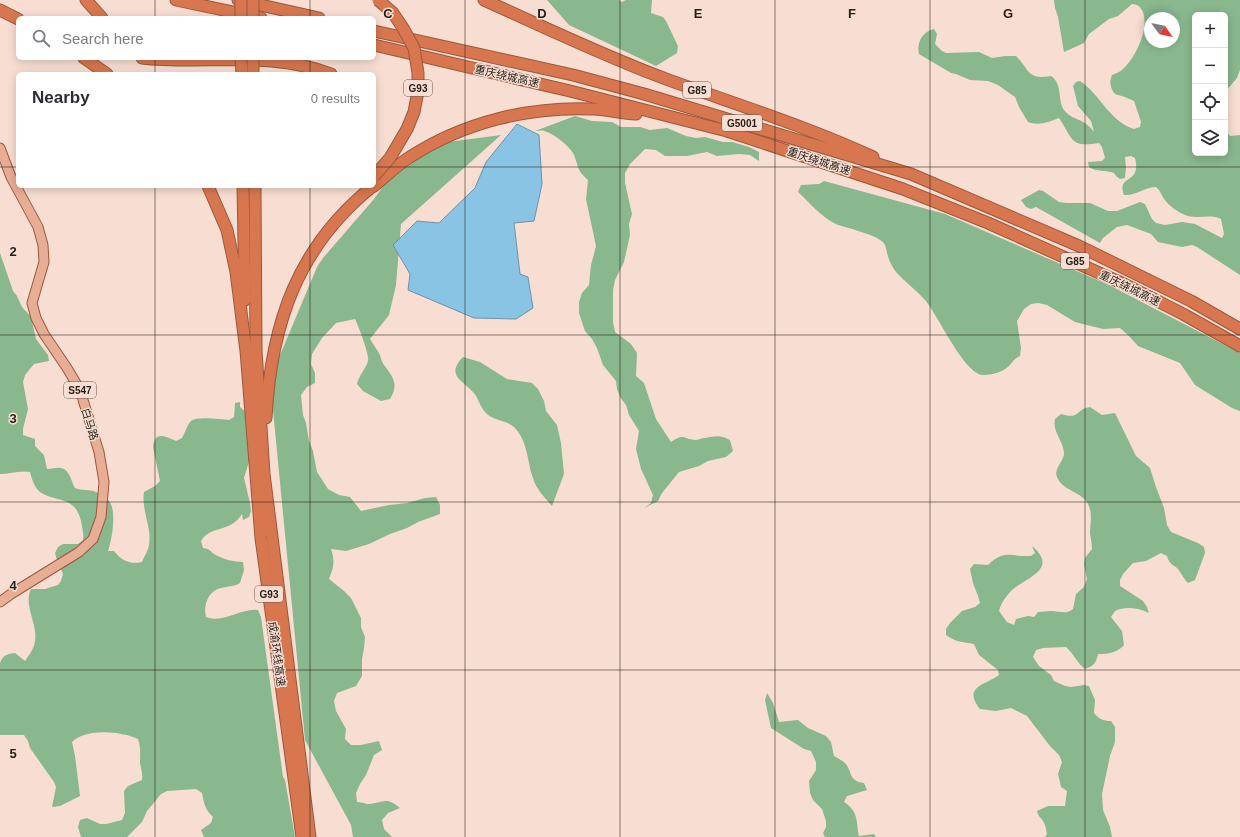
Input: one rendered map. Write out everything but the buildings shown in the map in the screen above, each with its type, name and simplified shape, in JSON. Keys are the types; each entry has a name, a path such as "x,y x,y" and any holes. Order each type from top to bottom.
{"highway":[{"path":"86,0 100,16"},
{"path":"176,0 252,16"},
{"path":"238,0 310,16"},
{"path":"241,0 241,16"},
{"path":"253,16 254,0"},
{"name":"G93","path":"376,174 390,158 407,129 414,112 418,91 418,73 414,48 393,13 378,0"},
{"name":"G85","path":"484,0 563,36 657,75 785,120 850,146 911,174"},
{"path":"0,10 16,18"},
{"name":"重庆绕城高速","path":"376,32 573,75 730,119 911,174 1079,246 1191,301 1240,329"},
{"name":"重庆绕城高速","path":"376,46 570,91 727,131 904,189 995,226 1126,285 1183,314 1240,346"},
{"name":"G85","path":"376,49 391,50"},
{"path":"87,60 104,72"},
{"path":"166,60 212,60"},
{"path":"242,60 242,72"},
{"path":"253,60 253,72"},
{"path":"259,60 286,62 315,68 326,72"},
{"path":"376,184 409,157 462,130 518,114 546,110 595,109 685,120"},
{"name":"G93","path":"209,188 227,230 236,272 246,351"},
{"path":"243,188 246,351"},
{"path":"255,188 256,350 264,474"},
{"name":"G93","path":"264,474 268,389 278,329 288,299 306,264 321,240 338,217 356,200 365,188"},
{"path":"356,200 371,188"},
{"name":"成渝环线高速","path":"246,351 261,538 302,837"},
{"name":"成渝环线高速","path":"264,474 310,837"}],"main road":[{"name":"白马路","path":"0,148 16,186"},
{"name":"白马路","path":"0,602 79,552 93,539 101,517 104,482 99,452 80,390 44,334 36,318 32,303 44,262 43,245 38,226 17,188"}],"green space":[{"path":"547,0 619,0 622,2 626,0 652,0 651,13 663,17 666,21 678,46 677,53 656,66 569,25"},
{"path":"1054,0 1240,0 1240,70 1237,78 1228,88 1228,12 1192,12 1192,156 1228,156 1228,134 1230,136 1240,135 1240,275 1192,245 1182,247 1158,242 1151,234 1127,225 1117,227 1103,238 1100,243 1036,207 1031,209 1026,207 1021,200 1039,190 1043,191 1059,202 1090,203 1108,211 1117,211 1140,202 1145,204 1152,219 1156,223 1165,225 1182,222 1195,224 1222,238 1224,234 1221,219 1217,217 1194,217 1182,214 1169,204 1156,187 1148,188 1133,194 1124,195 1122,188 1123,184 1135,172 1135,158 1131,156 1125,157 1125,178 1120,179 1114,173 1092,169 1089,167 1088,162 1102,161 1105,158 1102,147 1099,143 1077,143 1070,136 1059,118 1040,124 1028,122 1015,97 998,85 988,81 970,80 951,73 919,54 918,50 921,38 927,32 934,29 937,34 935,44 946,53 979,52 992,58 1016,56 1033,75 1037,77 1051,76 1055,79 1059,87 1064,110 1070,116 1086,124 1094,132 1091,121 1078,106 1073,86 1076,82 1080,81 1094,93 1111,114 1125,125 1134,129 1140,127 1141,122 1134,101 1115,94 1111,87 1110,80 1112,75 1122,70 1129,62 1141,41 1144,28 1144,48 1180,48 1180,12 1144,12 1144,17 1140,8 1137,5 1132,4 1118,16 1109,19 1089,34 1084,43 1064,52"},
{"path":"575,116 592,121 612,122 621,127 640,127 650,130 667,128 686,136 696,138 705,137 723,142 732,142 749,147 759,152 759,161 750,155 739,154 717,156 707,152 687,156 665,156 656,150 645,149 630,164 625,173 625,183 632,214 629,224 630,235 624,262 615,280 613,290 613,322 615,332 631,344 637,353 636,376 644,383 656,419 671,442 681,437 695,440 718,436 730,440 733,451 726,457 708,461 699,466 679,472 662,493 658,501 644,508 651,503 653,495 641,469 636,449 639,431 629,415 626,405 620,397 616,381 603,365 597,348 585,331 579,313 579,302 582,293 589,285 591,265 596,246 586,199 588,180 580,171 574,155 566,144 548,132 535,131"},
{"path":"501,135 401,224 396,285 389,315 370,339 394,381 393,394 390,399 381,401 363,391 357,384 368,358 355,319 336,323 322,338 312,354 311,364 315,373 315,383 307,387 301,395 303,415 317,472 328,489 339,495 350,497 361,511 436,497 440,505 440,514 369,544 346,551 331,549 333,564 329,579 351,598 361,618 361,627 365,637 362,659 362,676 356,686 337,693 334,701 336,711 346,729 345,739 351,745 361,745 379,741 382,750 374,755 366,775 360,784 356,793 357,802 372,804 387,801 400,808 388,813 382,820 384,829 392,837 353,837 351,825 305,740 270,379 317,267 385,184 405,168 435,148 448,142"},
{"path":"824,181 945,214 1109,285 1240,353 1240,411 1232,408 1195,385 1180,363 1138,346 1120,328 1103,329 1075,322 1047,305 1038,303 1031,304 1024,309 1017,321 1021,348 1020,356 1007,368 997,373 983,375 976,372 960,355 925,300 899,276 889,260 886,247 883,242 868,234 832,222 822,215 798,192 801,185 819,184"},
{"path":"0,253 13,291 22,307 31,317 36,339 48,355 49,361 34,364 25,375 23,382 28,409 23,435 35,439 35,446 44,455 47,469 63,469 70,476 75,488 96,492 109,501 113,511 113,518 111,540 108,551 114,551 126,561 134,563 142,562 147,552 150,538 143,499 144,492 155,486 160,481 153,447 156,438 162,436 176,441 182,438 188,425 194,419 209,418 229,420 234,417 235,403 240,402 240,407 246,412 251,455 244,478 250,503 251,511 249,517 243,520 242,514 232,524 210,532 201,541 203,548 208,549 217,556 228,560 243,562 244,570 240,583 216,590 210,595 206,603 205,612 206,617 219,619 245,611 258,610 261,617 283,777 285,780 295,837 204,837 201,830 211,823 213,817 204,803 202,793 196,789 167,791 161,794 147,811 142,822 127,837 81,837 78,827 80,820 87,818 100,824 106,824 122,820 125,813 124,791 128,786 142,780 138,739 122,734 104,732 86,734 72,742 80,796 60,806 52,807 56,787 30,748 24,735 0,735 0,663 2,658 8,654 15,653 25,661 30,654 34,644 35,635 35,628 29,601 31,589 45,589 58,585 63,574 55,553 58,547 63,544 78,544 83,540 83,535 81,521 74,507 70,503 40,492 32,480 30,472 22,471 0,474"},
{"path":"463,357 480,362 507,379 532,383 538,389 544,401 546,411 557,425 561,443 564,474 552,506 534,482 525,445 519,433 511,425 487,414 474,393 458,377 456,369 458,363"},
{"path":"1090,407 1102,415 1115,413 1136,456 1150,468 1164,508 1167,525 1171,532 1198,543 1204,547 1205,553 1195,580 1188,583 1178,569 1168,560 1167,556 1161,553 1146,561 1133,563 1123,574 1120,580 1120,586 1143,601 1149,613 1132,608 1124,608 1115,611 1111,617 1122,631 1124,645 1118,650 1105,654 1098,654 1091,667 1085,669 1066,647 1043,648 1036,650 1033,657 1039,666 1051,675 1054,681 1071,687 1084,685 1089,686 1095,700 1094,713 1101,719 1111,721 1115,727 1115,742 1110,756 1102,794 1103,810 1110,827 1112,837 1045,837 1047,834 1045,825 1037,811 1048,806 1065,806 1067,791 1061,787 1058,774 1062,762 1059,755 1050,746 1027,716 1011,708 996,711 980,709 975,701 975,691 978,687 999,675 998,670 979,655 974,644 953,639 946,635 946,629 962,611 975,607 980,603 970,569 974,564 988,565 1004,555 1031,556 1035,553 1032,546 1040,554 1042,561 1041,567 1038,572 1010,592 1002,602 999,611 1007,622 1014,625 1016,619 1028,616 1034,617 1038,612 1065,612 1073,609 1076,594 1084,587 1087,579 1084,564 1085,558 1092,549 1090,534 1091,515 1090,508 1085,500 1064,486 1056,476 1064,454 1055,428 1055,419 1061,414 1073,416 1083,409"},
{"path":"767,693 773,703 779,722 798,720 808,728 826,736 831,742 834,756 845,763 855,780 864,783 867,790 847,796 844,802 855,813 859,836 874,834 876,837 825,837 823,833 826,827 826,821 822,809 813,800 810,793 809,781 816,770 816,762 811,751 804,749 771,728 765,700"}],"water":[{"path":"517,124 539,135 542,184 534,221 514,223 520,274 528,277 533,308 516,319 474,318 408,290 410,274 393,245 417,221 439,223 475,188 486,162"}]}
